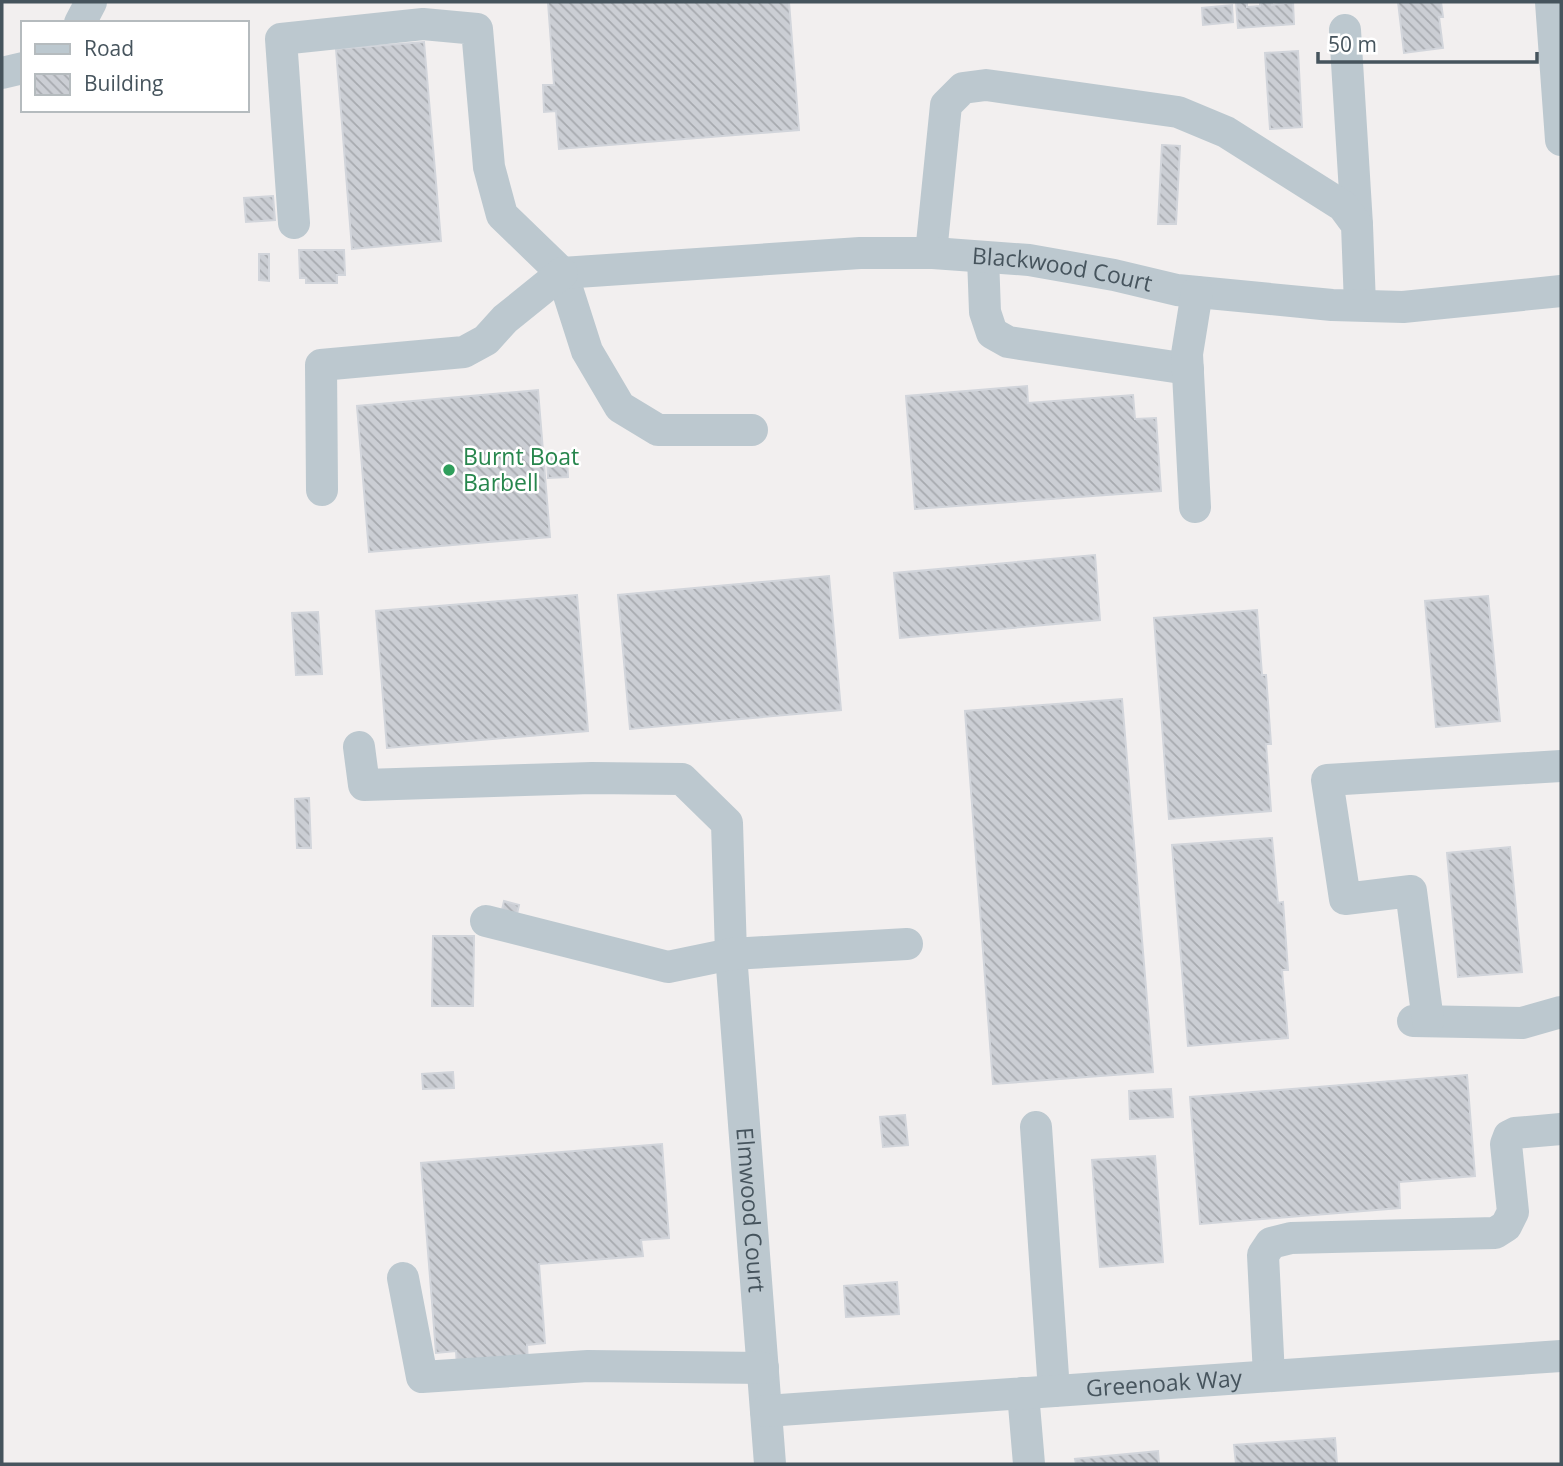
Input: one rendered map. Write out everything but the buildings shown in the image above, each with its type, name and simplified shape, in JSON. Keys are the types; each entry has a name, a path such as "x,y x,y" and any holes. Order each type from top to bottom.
{"street":[{"path":"81,21 91,2"},
{"path":"1550,2 1558,44 1561,140"},
{"path":"294,223 281,39 424,24 477,29 489,167 502,215 562,273 587,351 621,407 658,430 751,430"},
{"path":"1345,30 1360,305"},
{"path":"2,73 21,68"},
{"path":"931,253 946,105 963,88 986,85 1178,112 1226,132 1290,175 1322,191 1343,206 1357,225"},
{"name":"Blackwood Court","path":"562,273 860,253 931,253 1029,260 1197,292 1360,305 1403,307 1561,291"},
{"path":"983,257 985,312 992,333 1008,342 1188,369"},
{"path":"322,490 321,365 464,352 486,340 505,319 562,273"},
{"path":"1195,507 1187,354 1197,292"},
{"name":"Elmwood Court","path":"359,747 364,785 592,778 682,779 727,823 731,954 770,1464"},
{"path":"1561,766 1327,780 1345,899 1411,891 1420,1021 1522,1023 1561,1012"},
{"path":"486,921 668,967 731,954 907,944"},
{"path":"1036,1128 1054,1391"},
{"path":"1269,1376 1263,1255 1271,1243 1291,1238 1495,1233 1506,1226 1513,1212 1506,1144 1508,1136 1561,1129"},
{"path":"403,1278 422,1377 588,1366 763,1368"},
{"name":"Greenoak Way","path":"766,1411 1561,1356"},
{"path":"1023,1393 1029,1464"}],"place":[{"name":"Burnt Boat Barbell","path":"449,470"}]}
